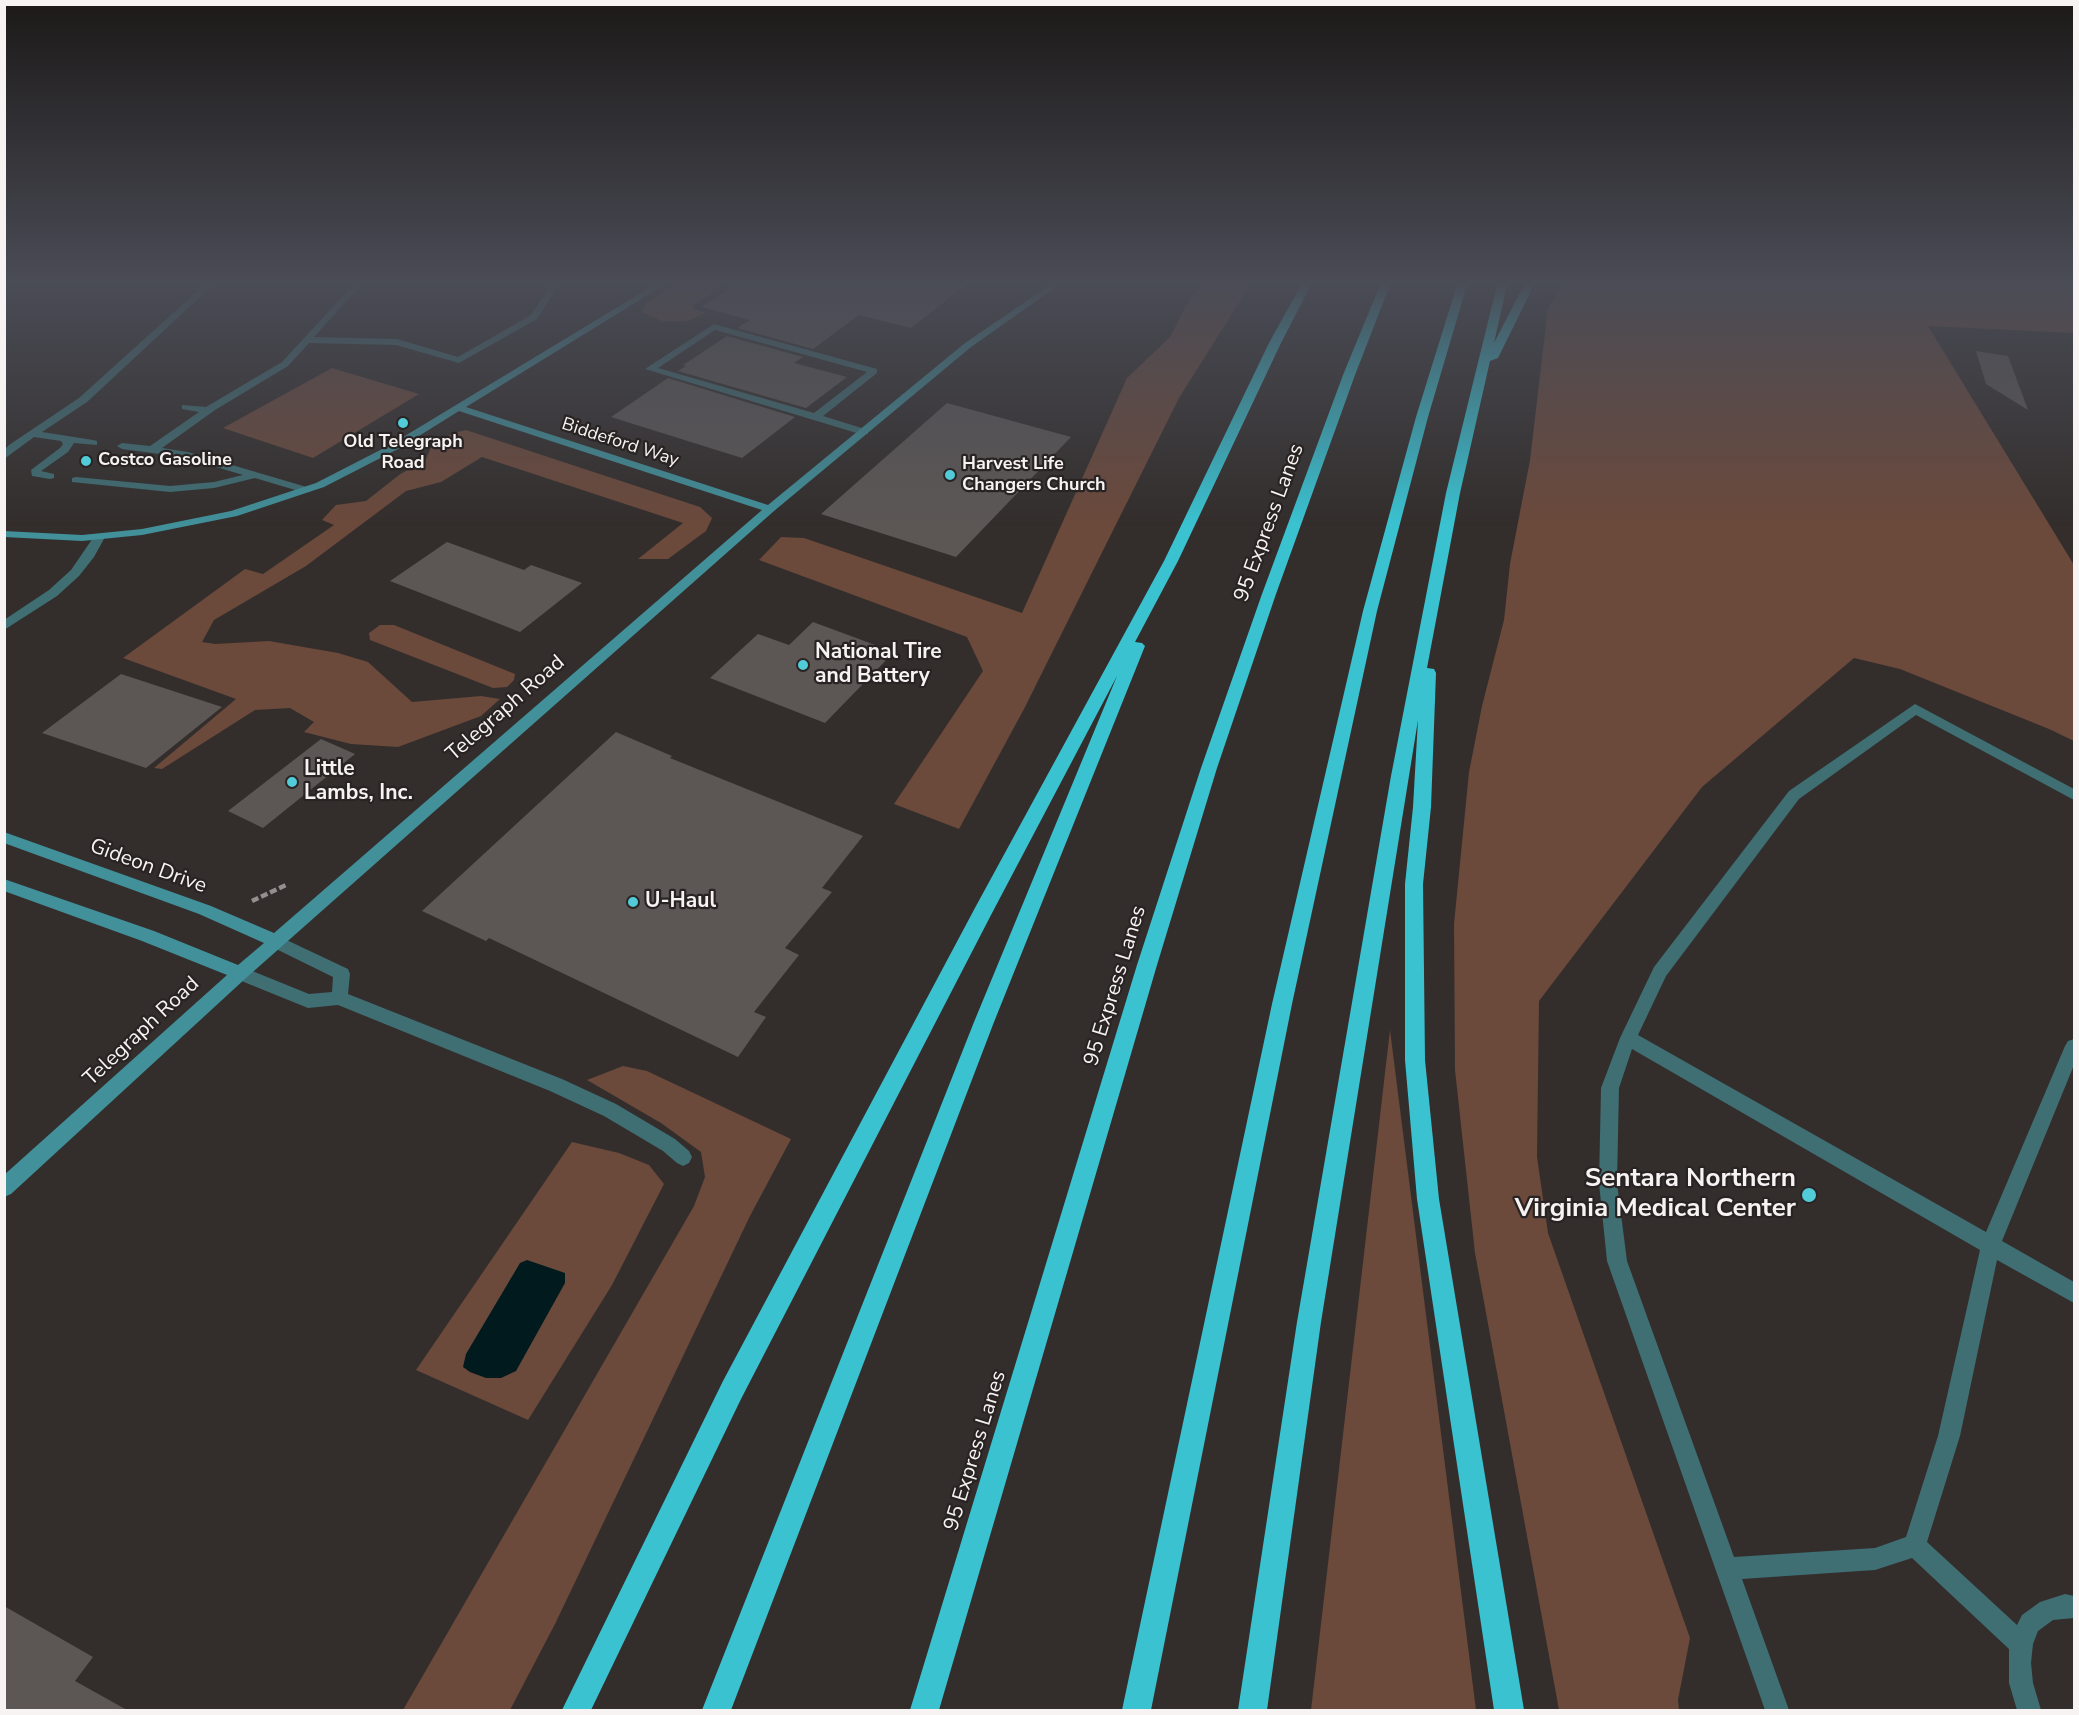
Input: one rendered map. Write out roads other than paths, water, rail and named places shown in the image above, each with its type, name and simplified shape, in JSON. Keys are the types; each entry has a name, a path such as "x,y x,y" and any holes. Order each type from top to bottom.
{"highway":[{"path":"576,1710 732,1390 983,911 1171,561 1264,365"},
{"name":"95 Express Lanes","path":"924,1710 1147,965 1209,768 1277,572 1355,365"},
{"path":"1136,1710 1282,1004 1368,623 1438,365"},
{"path":"1252,1710 1307,1334 1397,787 1453,493 1484,365"},
{"path":"1479,386 1489,365"},
{"path":"717,1710 984,1022 1171,561"},
{"path":"1431,612 1422,807 1414,884 1415,1060 1428,1199 1509,1710"}],"street":[{"path":"4,456 83,400 121,365"},
{"path":"152,450 208,410 283,365"},
{"path":"4,534 43,538 99,537 186,525 233,514 343,475 529,365"},
{"path":"656,365 650,369 864,432"},
{"path":"816,417 874,371 852,365"},
{"name":"Telegraph Road","path":"4,1188 276,941 770,509 944,365"},
{"path":"186,407 208,410"},
{"name":"Biddeford Way","path":"459,408 770,509"},
{"path":"33,434 93,443"},
{"path":"50,476 36,474 36,470 69,444 65,439"},
{"path":"122,446 184,454 306,490"},
{"path":"76,480 170,489 214,485 256,475"},
{"path":"4,626 53,593 75,573 88,557 99,537"},
{"path":"1777,1710 1617,1261 1608,1183 1610,1088 1628,1038 1660,972 1794,795 1915,709 2074,795"},
{"name":"Gideon Drive","path":"4,837 205,910 276,941"},
{"path":"4,885 148,936 308,1001 339,998 556,1085 610,1110 669,1145 683,1156"},
{"path":"276,941 342,974 339,998"},
{"path":"1628,1038 2074,1293"},
{"path":"1914,1546 1949,1436 1991,1244 2074,1046"},
{"path":"1727,1569 1875,1559 1914,1546"},
{"path":"1914,1546 2021,1644"},
{"path":"2029,1710 2021,1683 2019,1663 2021,1644 2030,1623 2048,1610 2065,1606 2074,1607"}],"water":[{"path":"527,1260 565,1273 565,1283 516,1371 501,1378 486,1378 470,1372 463,1367 466,1354 520,1263"}],"place":[{"name":"Old Telegraph Road","path":"403,423"},
{"name":"Costco Gasoline","path":"86,461"},
{"name":"Harvest Life Changers Church","path":"950,475"},
{"name":"National Tire and Battery","path":"803,665"},
{"name":"Little Lambs, Inc.","path":"292,782"},
{"name":"U-Haul","path":"633,902"},
{"name":"Sentara Northern Virginia Medical Center","path":"1809,1195"}]}
